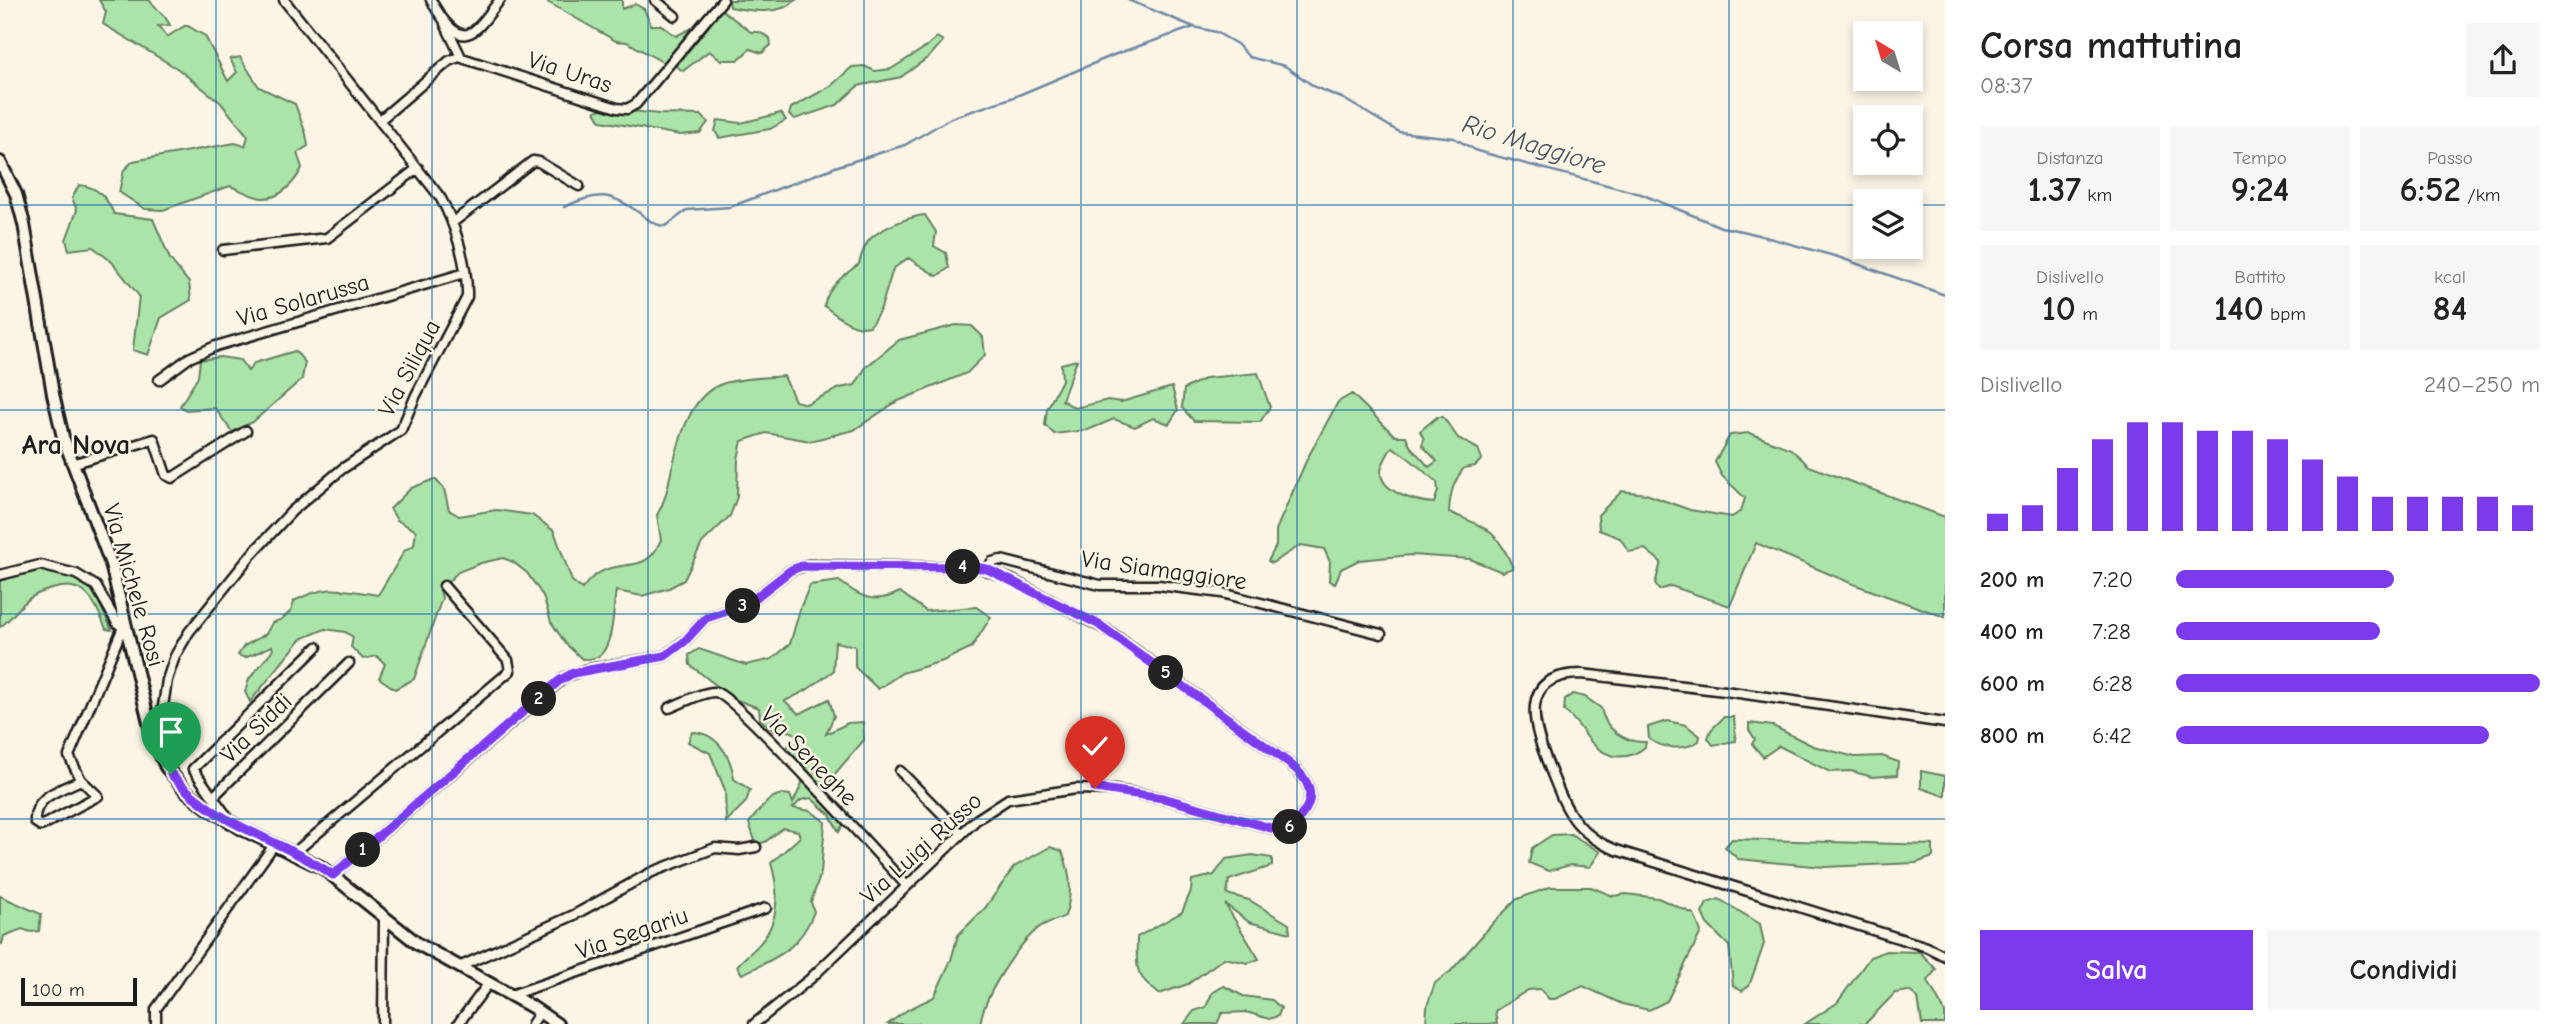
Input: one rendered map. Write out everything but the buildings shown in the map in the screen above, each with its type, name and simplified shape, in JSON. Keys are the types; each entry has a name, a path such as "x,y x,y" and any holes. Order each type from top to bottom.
{"street":[{"name":"Via Siliqua","path":"163,761 162,713 165,688 172,665 185,639 251,555 292,511 342,469 404,428 416,395 466,302 468,293 452,223 440,197 284,0"},
{"path":"380,120 449,61 461,57 431,0"},
{"path":"443,22 461,34 470,33 500,0"},
{"path":"655,0 676,16"},
{"name":"Via Uras","path":"461,57 617,108 629,109 723,0"},
{"path":"452,223 533,161 579,186"},
{"name":"Via Michele Rosi","path":"0,162 16,194 24,224 53,394 72,464 111,565 150,728 163,761 191,796 233,824 333,875 418,944 558,1024"},
{"path":"223,250 327,238 418,168"},
{"name":"Via Solarussa","path":"159,380 189,358 216,346 465,273"},
{"path":"72,464 154,439 166,475 174,478 246,431"},
{"name":"Via Siamaggiore","path":"987,569 991,563 1000,560 1100,584 1158,585 1213,591 1381,634"},
{"path":"0,575 40,565 76,574 96,586 116,622 125,628 69,756 81,780 98,796 41,826 35,821 34,811 39,802 81,780"},
{"name":"Via Luigi Russo","path":"333,875 562,678 584,670 665,656 684,642 706,618 746,605 794,569 812,565 987,569 1109,631 1296,769 1307,781 1310,801 1306,811 1294,824 1278,830 1153,796 1105,789 1076,789 1008,799 990,809 961,833 810,979 754,1024"},
{"path":"294,853 510,671 508,660 444,586"},
{"path":"213,797 193,769 317,647"},
{"name":"Via Siddi","path":"233,824 213,797 349,663"},
{"path":"1945,723 1724,691 1578,674 1559,678 1543,687 1535,697 1534,710 1540,743 1565,804 1578,824 1597,842 1927,947 1945,956"},
{"name":"Via Seneghe","path":"669,708 712,692 722,696 782,753 906,885"},
{"path":"900,771 961,833"},
{"path":"156,1024 156,1009 274,845"},
{"path":"459,967 574,915 658,869 715,848 739,850 756,846"},
{"name":"Via Segariu","path":"511,995 766,908"},
{"path":"383,918 383,1024"},
{"path":"458,1024 489,983"},
{"path":"532,1024 540,1012"}],"green space":[{"path":"99,0 149,0 170,25 158,26 167,37 186,25 205,36 228,81 237,72 230,59 240,57 259,87 295,104 308,146 297,153 302,168 291,184 281,193 269,198 250,195 230,186 163,210 145,209 119,192 124,170 133,161 235,143 245,146 248,136 220,102 178,69 103,24 106,12"},
{"path":"544,0 622,0 622,9 635,4 644,9 651,25 661,25 676,36 690,29 686,39 664,63 627,42 616,41"},
{"path":"729,0 796,0 782,8 764,11 730,7"},
{"path":"722,10 751,32 759,32 770,38 771,45 762,53 750,49 738,60 721,60 709,51 683,71 676,66"},
{"path":"937,37 943,41 930,56 901,77 858,86 837,105 795,119 789,115 791,108 831,86 852,67 864,66 875,71 891,69"},
{"path":"605,108 701,115 708,122 700,133 680,135 601,121 595,111"},
{"path":"781,113 786,120 770,129 719,138 715,131 718,120 741,123"},
{"path":"79,185 101,194 114,214 153,219 170,259 189,283 191,300 161,318 148,355 133,350 139,296 112,262 93,247 69,250 66,240 77,210 72,198"},
{"path":"925,215 936,232 934,246 946,253 949,268 937,276 908,258 893,269 881,308 870,326 851,324 824,306 833,287 859,264 871,238 897,223"},
{"path":"956,325 972,326 983,337 985,355 967,373 896,402 854,430 810,441 766,433 742,441 738,459 737,497 730,516 702,543 684,580 669,588 642,596 616,591 609,639 599,656 582,659 566,644 551,622 543,596 527,573 503,558 458,572 440,590 442,598 414,679 395,689 379,678 385,664 377,656 363,659 351,647 353,637 345,632 325,629 301,639 250,702 245,692 249,679 273,650 272,646 245,658 238,655 244,646 266,634 272,623 291,611 294,601 306,595 336,589 378,595 405,550 414,545 416,531 397,520 390,509 411,488 435,479 444,489 449,510 459,516 496,510 532,515 554,531 572,581 582,589 601,572 637,564 655,552 661,540 657,515 665,498 682,432 693,409 709,391 733,381 784,376 795,401 806,404 840,388 855,385 866,367 899,340"},
{"path":"295,351 305,362 302,379 253,422 232,432 215,408 186,410 180,406 198,377 200,360 220,357 240,360 248,371 254,363"},
{"path":"1077,360 1062,400 1075,408 1108,400 1121,402 1172,387 1178,410 1169,424 1153,418 1135,427 1114,419 1088,430 1054,434 1045,425 1047,409 1062,380 1061,364"},
{"path":"1258,373 1270,407 1260,422 1194,421 1182,408 1184,389 1206,378"},
{"path":"1352,394 1395,436 1406,436 1410,446 1429,467 1437,461 1422,445 1424,439 1420,431 1437,417 1443,417 1458,438 1478,449 1482,459 1475,466 1464,468 1460,473 1453,489 1449,512 1472,522 1495,537 1513,568 1502,572 1470,559 1411,555 1359,560 1341,569 1335,584 1329,581 1330,562 1324,549 1301,545 1272,563 1268,561 1276,546 1276,530 1307,459 1338,402","holes":["1392,447 1437,482 1438,491 1434,503 1402,495 1387,486 1381,469"]},
{"path":"1749,433 1791,449 1809,466 1945,517 1945,617 1853,584 1756,543 1730,606 1671,586 1659,590 1655,584 1661,562 1645,549 1629,552 1620,538 1599,530 1598,515 1622,491 1646,494 1690,510 1732,517 1741,511 1745,498 1722,476 1715,462 1730,435"},
{"path":"44,566 84,580 92,588 112,630 106,629 88,595 73,587 64,586 30,598 0,627 0,578"},
{"path":"839,581 868,597 882,598 900,592 926,611 976,607 991,617 972,647 943,661 902,673 878,689 855,667 855,646 835,642 833,671 807,690 785,701 799,714 829,699 834,716 826,734 848,723 863,722 864,740 833,776 827,791 849,813 839,832 830,815 811,798 801,800 793,808 811,811 825,822 821,873 811,902 814,912 808,925 794,944 785,951 742,974 737,966 761,942 775,914 776,894 771,863 800,837 798,831 783,828 765,842 756,844 749,823 766,802 777,795 790,795 793,803 804,772 786,749 797,735 790,731 775,732 760,719 759,708 734,699 690,665 689,655 699,649 746,665 772,659 790,644 810,585"},
{"path":"1573,694 1585,697 1601,708 1603,716 1617,733 1630,740 1646,742 1645,747 1626,756 1613,756 1600,750 1564,711 1565,699"},
{"path":"1724,717 1734,717 1736,741 1713,745 1708,738 1711,730"},
{"path":"1667,721 1686,725 1700,736 1699,741 1674,748 1649,739 1648,727"},
{"path":"1749,723 1773,726 1813,746 1855,757 1882,756 1898,762 1897,775 1872,777 1851,771 1830,772 1779,746 1763,757 1752,744 1755,739 1749,730"},
{"path":"692,732 708,736 721,747 730,762 734,779 750,790 746,802 726,822 725,790 710,753 688,742"},
{"path":"1921,771 1945,776 1945,796 1921,788"},
{"path":"1571,834 1600,852 1590,867 1570,865 1549,871 1529,863 1532,848 1552,835"},
{"path":"1732,839 1933,845 1933,857 1916,863 1824,867 1738,859 1725,847"},
{"path":"1050,847 1062,851 1067,867 1070,892 1065,916 1039,927 1019,949 987,1000 980,1024 888,1024 907,1010 934,997 951,960 958,935 985,908 1014,867"},
{"path":"1252,855 1272,858 1272,866 1229,880 1227,894 1249,900 1289,924 1290,933 1249,922 1225,904 1259,959 1248,963 1224,958 1188,984 1159,994 1138,970 1137,937 1182,912 1191,891 1192,880 1214,875 1226,859"},
{"path":"1550,887 1591,887 1613,896 1626,894 1658,898 1694,914 1701,932 1667,1001 1649,1010 1622,1004 1583,986 1555,999 1549,999 1540,989 1528,990 1495,1011 1497,1024 1426,1024 1427,1006 1435,983 1451,971 1517,899"},
{"path":"0,896 41,914 39,931 22,929 4,936 2,944 0,943"},
{"path":"1719,899 1760,924 1764,944 1749,986 1742,991 1733,986 1729,946 1707,924 1702,913 1707,903"},
{"path":"1886,951 1920,952 1936,969 1928,981 1945,1012 1945,1024 1922,1024 1918,998 1909,991 1895,993 1865,1024 1805,1024 1837,1003 1870,957"},
{"path":"1224,986 1243,996 1272,1000 1281,1008 1278,1016 1269,1019 1246,1012 1222,1013 1217,1024 1184,1024 1194,1011 1206,1007 1212,993"}],"waterway":[{"name":"Rio Maggiore","path":"1128,0 1194,27 1216,32 1237,44 1249,57 1285,66 1315,87 1344,99 1399,132 1454,138 1477,151 1641,194 1721,227 1838,257 1945,295"},
{"path":"564,207 586,198 604,196 621,201 652,222 666,226 687,210 730,207 838,166 905,145 951,118 1014,97 1116,54 1194,27"}],"district":[{"name":"Ara Nova","path":"76,445"}],"route":[{"path":"171,774 191,796 209,810 333,875 559,681 573,673 665,656 684,642 706,618 746,605 791,570 802,566 974,567 984,568 1010,579 1109,631 1290,764 1307,781 1311,796 1309,804 1294,824 1283,830 1272,830 1216,811 1163,798 1095,788"}]}
